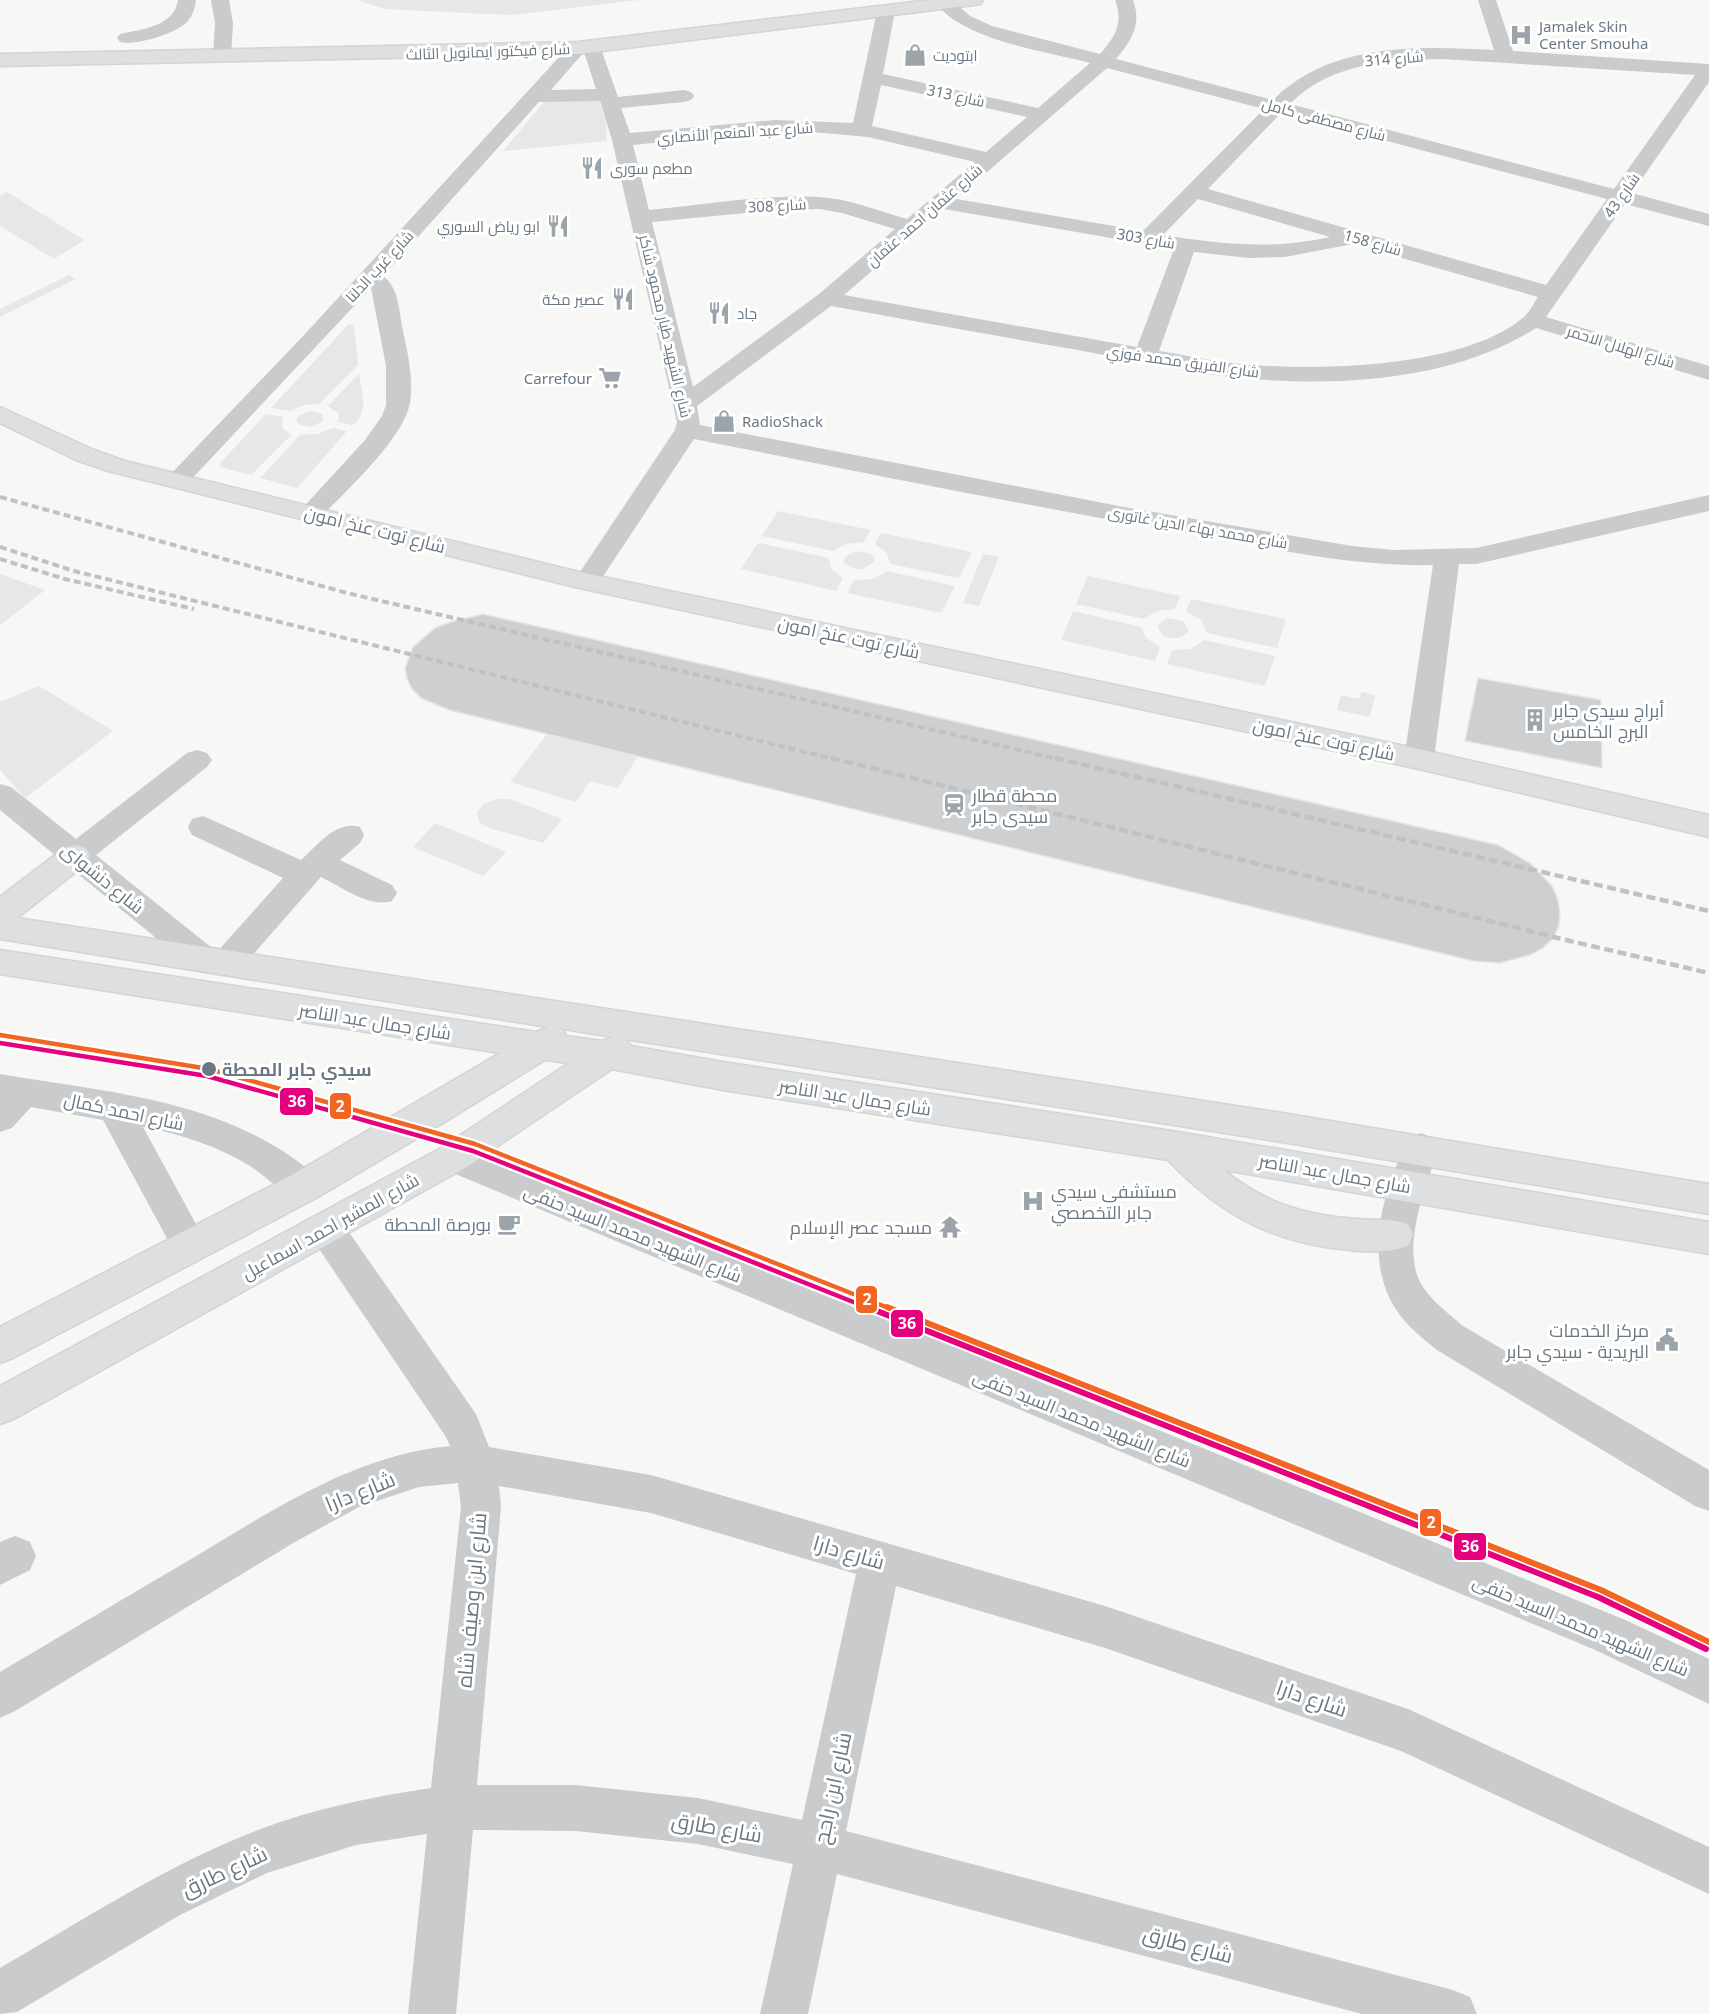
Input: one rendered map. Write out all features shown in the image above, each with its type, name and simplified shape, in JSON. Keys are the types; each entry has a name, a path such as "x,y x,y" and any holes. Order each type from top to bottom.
{"main road":[{"name":"شارع فيكتور ايمانويل الثالث","path":"584,42 843,0"},
{"name":"شارع فيكتور ايمانويل الثالث","path":"0,60 222,56 584,42 974,0"},
{"path":"103,38 243,35"},
{"name":"شارع توت عنخ امون","path":"0,414 100,461 587,581 1419,759 1709,826"},
{"path":"0,914 75,856"},
{"name":"شارع جمال عبد الناصر","path":"0,927 1421,1148 1709,1198"},
{"name":"شارع جمال عبد الناصر","path":"0,962 428,1030 608,1054 723,1076 1409,1185 1709,1238"},
{"path":"0,1346 305,1186 545,1045 574,1018"},
{"name":"شارع المشير احمد اسماعيل","path":"0,1406 453,1158 649,1028"},
{"path":"1178,1147 1199,1171 1225,1192 1256,1211 1289,1225 1325,1234 1360,1237 1395,1235"}],"street":[{"path":"126,38 149,33 175,23 186,10 187,0"},
{"path":"220,0 222,56"},
{"name":"شارع عثمان احمد عثمان","path":"684,405 827,299 1104,61 1127,33 1129,12 1124,0"},
{"path":"1487,0 1506,57"},
{"name":"شارع مصطفى كامل","path":"945,3 964,20 977,27 1709,220"},
{"path":"862,129 886,10"},
{"name":"شارع غرب الدلتا","path":"177,480 370,277 584,42"},
{"name":"شارع الشهيد طيار محمود شاكر","path":"584,42 609,99 622,140 689,422 687,430 587,581"},
{"name":"شارع 314","path":"1148,238 1296,87 1342,65 1361,60 1406,55 1506,57 1709,70"},
{"name":"شارع 43","path":"1533,320 1709,70"},
{"name":"شارع 313","path":"872,77 1041,114"},
{"path":"533,97 578,93 609,99 684,96"},
{"name":"شارع عبد المنعم الأنصاري","path":"622,140 767,127 826,126 862,129 908,138 988,159"},
{"name":"شارع 158","path":"1194,191 1552,294"},
{"name":"شارع 303","path":"939,202 1186,245 1249,252 1285,251 1354,237"},
{"name":"شارع 308","path":"641,217 774,204 819,203 844,207 910,227"},
{"path":"1145,357 1186,245"},
{"path":"311,513 387,428 398,406 397,376 385,294 380,284 370,277"},
{"name":"شارع الفريق محمد فوزي","path":"827,299 1145,357 1274,374 1374,371 1456,357 1488,348 1514,335 1533,320"},
{"name":"شارع الهلال الاحمر","path":"1533,320 1709,373"},
{"name":"شارع محمد بهاء الدين غاتورى","path":"687,430 1124,515 1318,548 1394,558 1476,556 1705,508"},
{"path":"1419,759 1447,558"},
{"path":"75,856 197,760"},
{"name":"شارع دنشواى","path":"0,794 75,856 216,962"},
{"path":"203,827 381,893"},
{"path":"216,962 350,835"},
{"path":"0,1119 12,1090"},
{"name":"شارع احمد كمال","path":"12,1090 167,1117 218,1134 263,1156 305,1186"},
{"path":"114,1107 190,1246"},
{"path":"1421,1148 1395,1235 1395,1262 1405,1290 1424,1316 1450,1338 1709,1492"},
{"name":"شارع الشهيد محمد السيد حنفى","path":"453,1158 1608,1634 1709,1682"},
{"name":"شارع ابن وصيف شاه","path":"326,1229 462,1427 476,1463 481,1507 432,2014"},
{"name":"شارع دارا","path":"0,1696 281,1528 349,1491 419,1468 476,1463 651,1494 1105,1628 1408,1731 1709,1871"},
{"name":"شارع ابن راجح","path":"784,2014 880,1562"},
{"name":"شارع طارق","path":"0,1995 164,1899 260,1852 356,1822 452,1807 576,1808 687,1820 820,1847 1453,2014"}],"shaded area":[{"path":"358,0 639,0 512,15 384,9"},
{"path":"580,96 599,101 606,123 607,141 503,151 545,101"},
{"path":"7,192 84,240 54,259 0,226 0,196"},
{"path":"69,275 76,279 0,317 0,309"},
{"path":"349,324 354,325 358,365 319,404 304,405 290,411 271,408"},
{"path":"359,374 363,406 359,419 354,425 338,422 339,414 328,406"},
{"path":"310,411 323,414 323,421 311,427 298,424 296,420 298,416"},
{"path":"266,414 283,417 282,427 291,435 251,475 220,467 221,462"},
{"path":"333,428 347,431 297,488 260,478 300,435 318,434"},
{"path":"778,511 871,530 864,542 846,544 833,551 762,536"},
{"path":"881,533 972,552 959,578 890,564 887,553 875,544"},
{"path":"758,543 829,558 831,569 843,578 836,591 741,569"},
{"path":"855,551 869,553 874,557 874,562 863,569 855,569 844,563 844,558"},
{"path":"983,554 999,557 979,606 963,603"},
{"path":"887,571 955,586 941,613 847,593 854,580 873,579"},
{"path":"0,574 45,590 0,625"},
{"path":"1088,576 1180,596 1175,609 1157,611 1144,619 1076,604"},
{"path":"1191,599 1286,619 1277,648 1207,633 1201,620 1186,611"},
{"path":"1073,611 1141,627 1146,638 1160,647 1155,661 1061,640"},
{"path":"1167,618 1183,621 1189,631 1177,638 1163,636 1157,626"},
{"path":"1204,640 1275,656 1265,686 1167,664 1172,650 1191,649"},
{"path":"39,686 113,731 25,798 0,770 0,702"},
{"path":"1362,692 1375,695 1370,717 1337,710 1341,695 1359,699"},
{"path":"548,733 638,756 618,788 590,781 576,802 510,782"},
{"path":"496,799 509,799 562,819 543,843 489,828 479,822 477,813 484,804"},
{"path":"435,823 506,852 483,876 413,847"}],"building":[{"name":"محطة قطار سيدى جابر","path":"483,614 1498,845 1530,863 1552,886 1558,900 1559,926 1553,938 1543,948 1530,955 1500,963 1473,961 449,710 421,698 412,689 405,668 413,647 435,628"},
{"name":"أبراج سيدي جابر البرج الخامس","path":"1478,678 1601,700 1602,768 1465,741"}],"railway":[{"path":"0,497 347,593 1062,760"},
{"path":"0,547 74,571 837,760"},
{"path":"0,559 65,579 194,609"},
{"path":"831,758 1570,941 1709,973"},
{"path":"1055,758 1709,911"}],"transit line":[{"name":"2","path":"0,1035 209,1069 475,1144 1601,1590 1709,1642"},
{"name":"36","path":"0,1043 207,1076 473,1151 1598,1597 1706,1649"}],"place":[{"name":"Jamalek Skin Center Smouha","path":"1521,35"},
{"name":"ابتوديت","path":"915,55"},
{"name":"مطعم سورى","path":"592,168"},
{"name":"ابو رياض السوري","path":"558,226"},
{"name":"عصير مكة","path":"623,299"},
{"name":"جاد","path":"719,313"},
{"name":"Carrefour","path":"610,378"},
{"name":"RadioShack","path":"724,421"},
{"name":"أبراج سيدي جابر البرج الخامس","path":"1535,720"},
{"name":"محطة قطار سيدى جابر","path":"954,805"},
{"name":"سيدي جابر المحطة","path":"209,1069"},
{"name":"مستشفى سيدي جابر التخصصي","path":"1033,1201"},
{"name":"بورصة المحطة","path":"509,1224"},
{"name":"مسجد عصر الإسلام","path":"950,1227"},
{"name":"مركز الخدمات البريدية - سيدي جابر","path":"1667,1340"}]}
